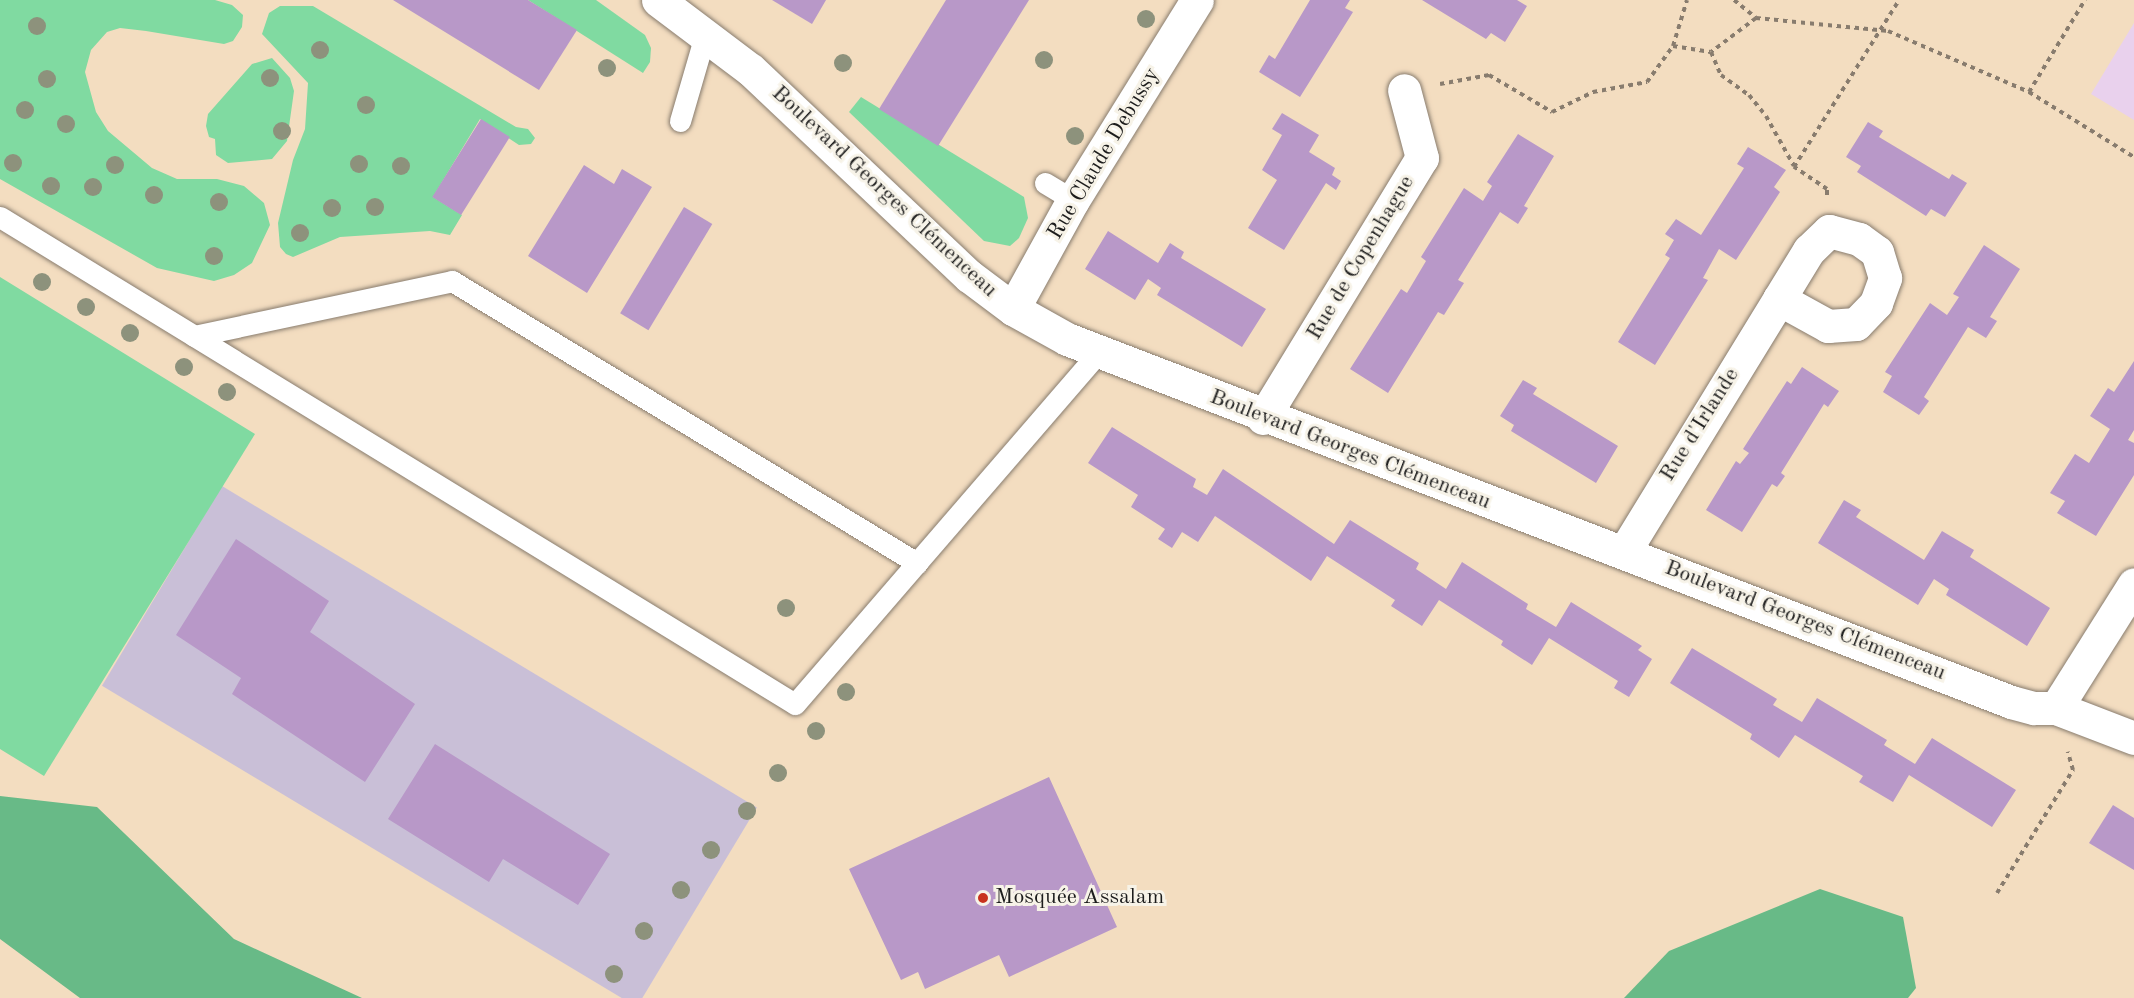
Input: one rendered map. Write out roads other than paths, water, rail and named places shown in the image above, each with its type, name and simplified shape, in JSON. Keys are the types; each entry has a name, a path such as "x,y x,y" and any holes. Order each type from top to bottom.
{"street":[{"name":"Boulevard Georges Clémenceau","path":"658,0 752,70 969,276 1013,309 1098,353 1263,418 1624,552 2011,702 2034,708 2056,708 2134,738"},
{"name":"Rue Claude Debussy","path":"1013,309 1073,200 1197,0"},
{"name":"Rue de Copenhague","path":"1263,418 1422,158 1404,90"},
{"name":"Rue d'Irlande","path":"1624,552 1809,250 1829,231 1859,238 1877,252 1885,278 1876,303 1856,324 1828,326 1779,299"},
{"path":"2056,708 2134,584"}],"lane":[{"path":"680,122 705,35"},
{"path":"1045,183 1073,200"},
{"path":"0,217 795,704 1098,353"},
{"path":"194,336 452,281 917,563"}],"place":[{"name":"Mosquée Assalam","path":"983,898"}]}
